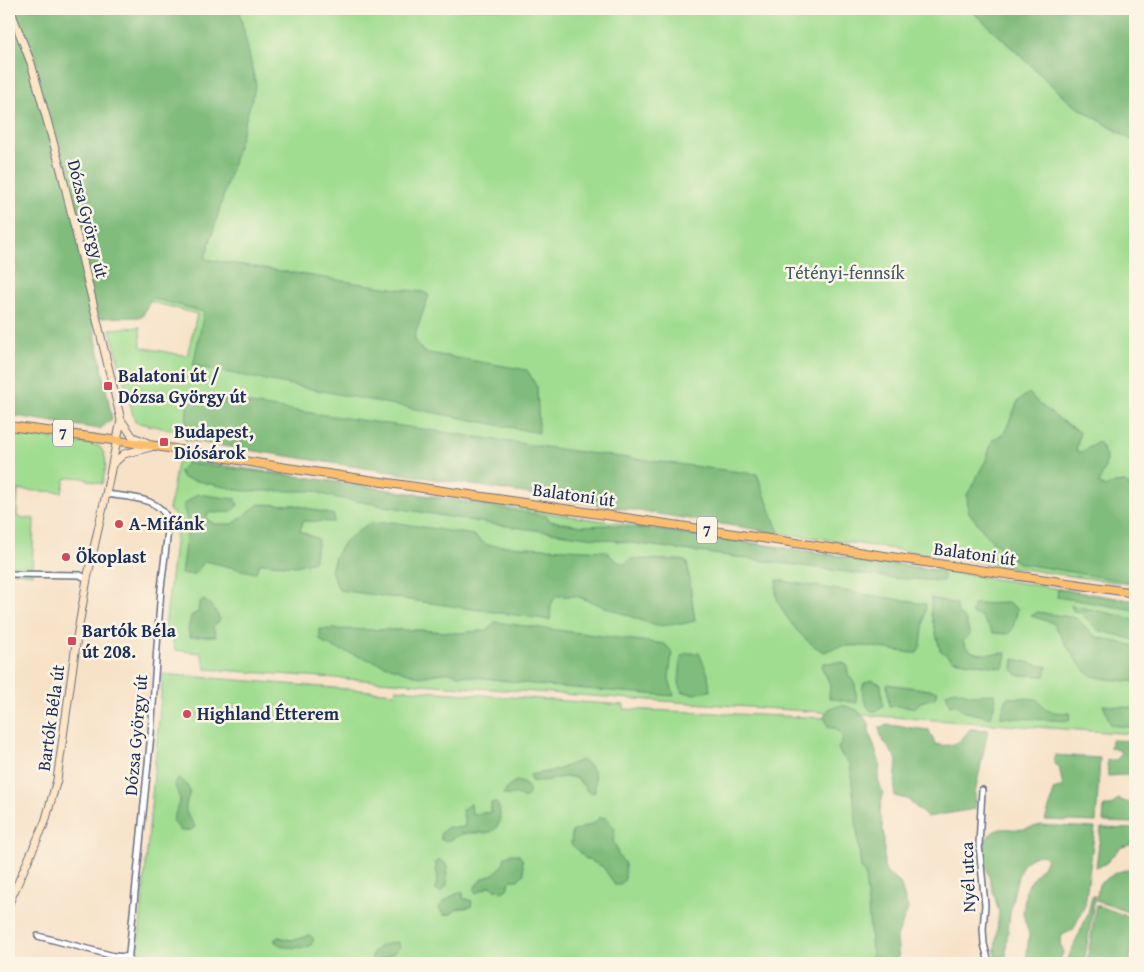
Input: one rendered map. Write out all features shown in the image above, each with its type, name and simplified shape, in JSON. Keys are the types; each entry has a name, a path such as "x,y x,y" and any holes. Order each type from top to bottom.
{"main road":[{"name":"Balatoni út","path":"9,426 156,446 261,464 1135,593"}],"street":[{"name":"Dózsa György út","path":"10,9 30,63 61,170 121,420 117,441"},
{"path":"121,420 133,437 156,446"},
{"name":"Bartók Béla út","path":"9,903 45,822 58,780 77,637 87,579 117,441"},
{"path":"112,466 124,454 156,446"},
{"name":"Dózsa György út","path":"106,494 154,503 167,515 169,522 161,588 152,734 128,960"},
{"path":"9,574 80,575 87,579"},
{"name":"Nyél utca","path":"982,790 979,845 986,905 983,929 984,944 989,963"},
{"path":"38,936 128,960"}],"green space":[{"path":"9,9 239,9 256,85 205,259 423,292 429,295 414,338 423,352 527,370 537,387 539,433 193,366 204,312 152,298 142,317 92,318 112,419 100,429 9,415"},
{"name":"Tétényi-fennsík","path":"20,9 970,9 1071,103 1135,142 1135,585 779,533 778,529 258,449 135,422 110,329 140,327 141,347 187,356 197,314 148,301"},
{"path":"970,9 1135,9 1135,142 1071,103"},
{"path":"1029,393 1066,424 1080,432 1076,451 1082,452 1098,442 1106,458 1104,471 1099,483 1105,487 1125,482 1135,492 1135,583 1018,563 988,537 968,511 967,495 986,460 993,439 1004,434 1018,401"},
{"path":"188,395 573,451 757,474 779,533 185,440"},
{"path":"9,432 99,446 106,460 102,484 75,477 65,479 62,492 18,490 17,517 34,519 32,574 9,571"},
{"path":"187,460 945,571 1135,601 1135,734 206,669 201,653 175,650 172,638 164,636 178,518 169,510 177,463"},
{"path":"187,463 311,478 547,516 550,521 583,526 610,525 715,538 938,571 944,576 943,581 891,578 491,524 332,497 314,491 243,491 183,478 179,471"},
{"path":"197,494 235,499 238,505 231,512 208,513 206,518 214,524 233,524 259,504 296,505 334,515 334,522 303,521 300,531 318,539 314,561 296,566 261,563 255,573 205,561 195,574 181,574 188,524 183,505"},
{"path":"393,522 473,535 487,545 606,551 616,561 625,564 631,559 681,560 687,562 695,621 656,626 576,596 556,596 551,605 550,620 339,590 331,571 335,557 344,542 368,524"},
{"path":"777,580 926,604 921,645 917,653 867,646 845,646 825,652 810,643 787,618 778,600 776,591"},
{"path":"1058,589 1135,601 1135,610 1057,597"},
{"path":"931,598 956,604 958,614 965,619 970,635 963,641 966,647 975,653 981,654 1006,653 1003,668 953,660 940,650 931,614"},
{"path":"203,600 213,608 220,620 213,627 216,636 190,637 188,629 191,616 198,612 199,603"},
{"path":"1008,603 1018,609 1012,630 1008,634 993,633 981,616 972,614 973,604"},
{"path":"1071,605 1135,619 1135,640 1098,630 1080,612 1073,611"},
{"path":"1038,612 1076,618 1096,637 1135,646 1135,682 1103,678 1088,673 1077,661 1053,623 1031,616"},
{"path":"495,622 665,644 672,652 669,678 674,696 548,686 458,675 449,672 420,677 326,645 320,640 320,629 421,630 460,633 488,630"},
{"path":"687,653 699,653 708,674 710,691 694,694 682,692 679,683 681,657"},
{"path":"1014,659 1047,667 1045,676 1017,675 1013,669"},
{"path":"840,662 847,665 848,674 855,684 857,703 829,698 830,684 822,668 823,663"},
{"path":"163,674 396,693 395,689 624,705 624,709 848,719 885,963 137,963"},
{"path":"872,680 881,684 883,706 876,711 871,711 863,694 864,683"},
{"path":"887,684 938,691 936,697 921,702 915,707 889,706"},
{"path":"955,690 972,695 994,694 996,697 991,718 963,711 957,705 950,705 946,693"},
{"path":"1007,697 1037,699 1047,710 1070,713 1069,721 1000,717"},
{"path":"842,705 857,710 869,723 869,731 880,764 878,780 883,792 880,812 884,836 884,867 887,874 900,883 908,909 897,937 899,963 873,963 865,874 861,868 850,764 838,749 843,738 837,729 828,727 824,716 829,709"},
{"path":"1103,705 1135,708 1135,728 1111,725"},
{"path":"889,725 929,730 935,744 941,745 951,745 959,741 970,729 988,730 975,793 975,809 927,817 907,799 894,796 897,760 882,740 879,727"},
{"path":"1111,740 1135,741 1135,785 1127,775 1108,776 1107,760 1117,760 1121,754 1119,750 1110,748"},
{"path":"1055,755 1100,758 1096,822 1045,820 1052,800 1053,790 1063,787 1059,766 1054,764"},
{"path":"581,760 590,766 594,773 595,792 589,793 577,778 566,777 531,781 530,775 557,770"},
{"path":"178,778 186,784 190,791 186,810 195,827 191,830 181,831 173,821 180,799 174,783"},
{"path":"516,781 528,787 530,792 526,798 522,798 516,793 510,796 503,794"},
{"path":"1118,799 1135,805 1135,823 1103,822 1104,806 1111,806"},
{"path":"495,802 499,808 499,824 491,832 468,833 450,840 441,840 440,834 448,827 460,828 465,826 462,810 470,804 472,814 491,812 491,803"},
{"path":"600,817 607,818 615,829 613,843 616,846 618,855 625,864 625,879 620,885 615,885 603,867 585,858 571,844 572,832 594,823"},
{"path":"1041,825 1095,828 1085,905 1073,930 1062,935 1060,944 1064,951 1058,963 1026,963 1029,934 1023,914 1026,888 1047,860 1044,855 1035,856 1030,859 1023,865 1016,883 1007,936 1006,957 1001,963 994,960 999,912 984,859 985,839 999,829 1025,829"},
{"path":"1101,828 1135,829 1135,843 1121,848 1107,862 1096,867"},
{"path":"510,854 518,854 522,859 524,874 518,880 512,880 507,889 502,892 490,886 476,893 474,890 477,884 499,870 505,857"},
{"path":"440,860 448,868 447,884 441,892 435,890 438,877 436,862"},
{"path":"1131,868 1135,874 1134,914 1096,901 1099,884 1115,873"},
{"path":"462,892 463,898 472,901 471,907 457,909 451,914 443,915 439,908 441,905 452,896"},
{"path":"1092,896 1095,896 1084,963 1066,963 1088,914"},
{"path":"1096,905 1133,918 1130,963 1087,963"},
{"path":"309,935 314,939 307,948 285,947 275,942 275,939 279,937 294,940"},
{"path":"395,942 400,947 395,952 381,959 374,960 371,958 378,948"}],"place":[{"name":"Balatoni út / Dózsa György út","path":"108,386"},
{"name":"Budapest, Diósárok","path":"164,442"},
{"name":"A-Mifánk","path":"119,524"},
{"name":"Ökoplast","path":"66,557"},
{"name":"Bartók Béla út 208.","path":"72,641"},
{"name":"Highland Étterem","path":"187,714"}]}
